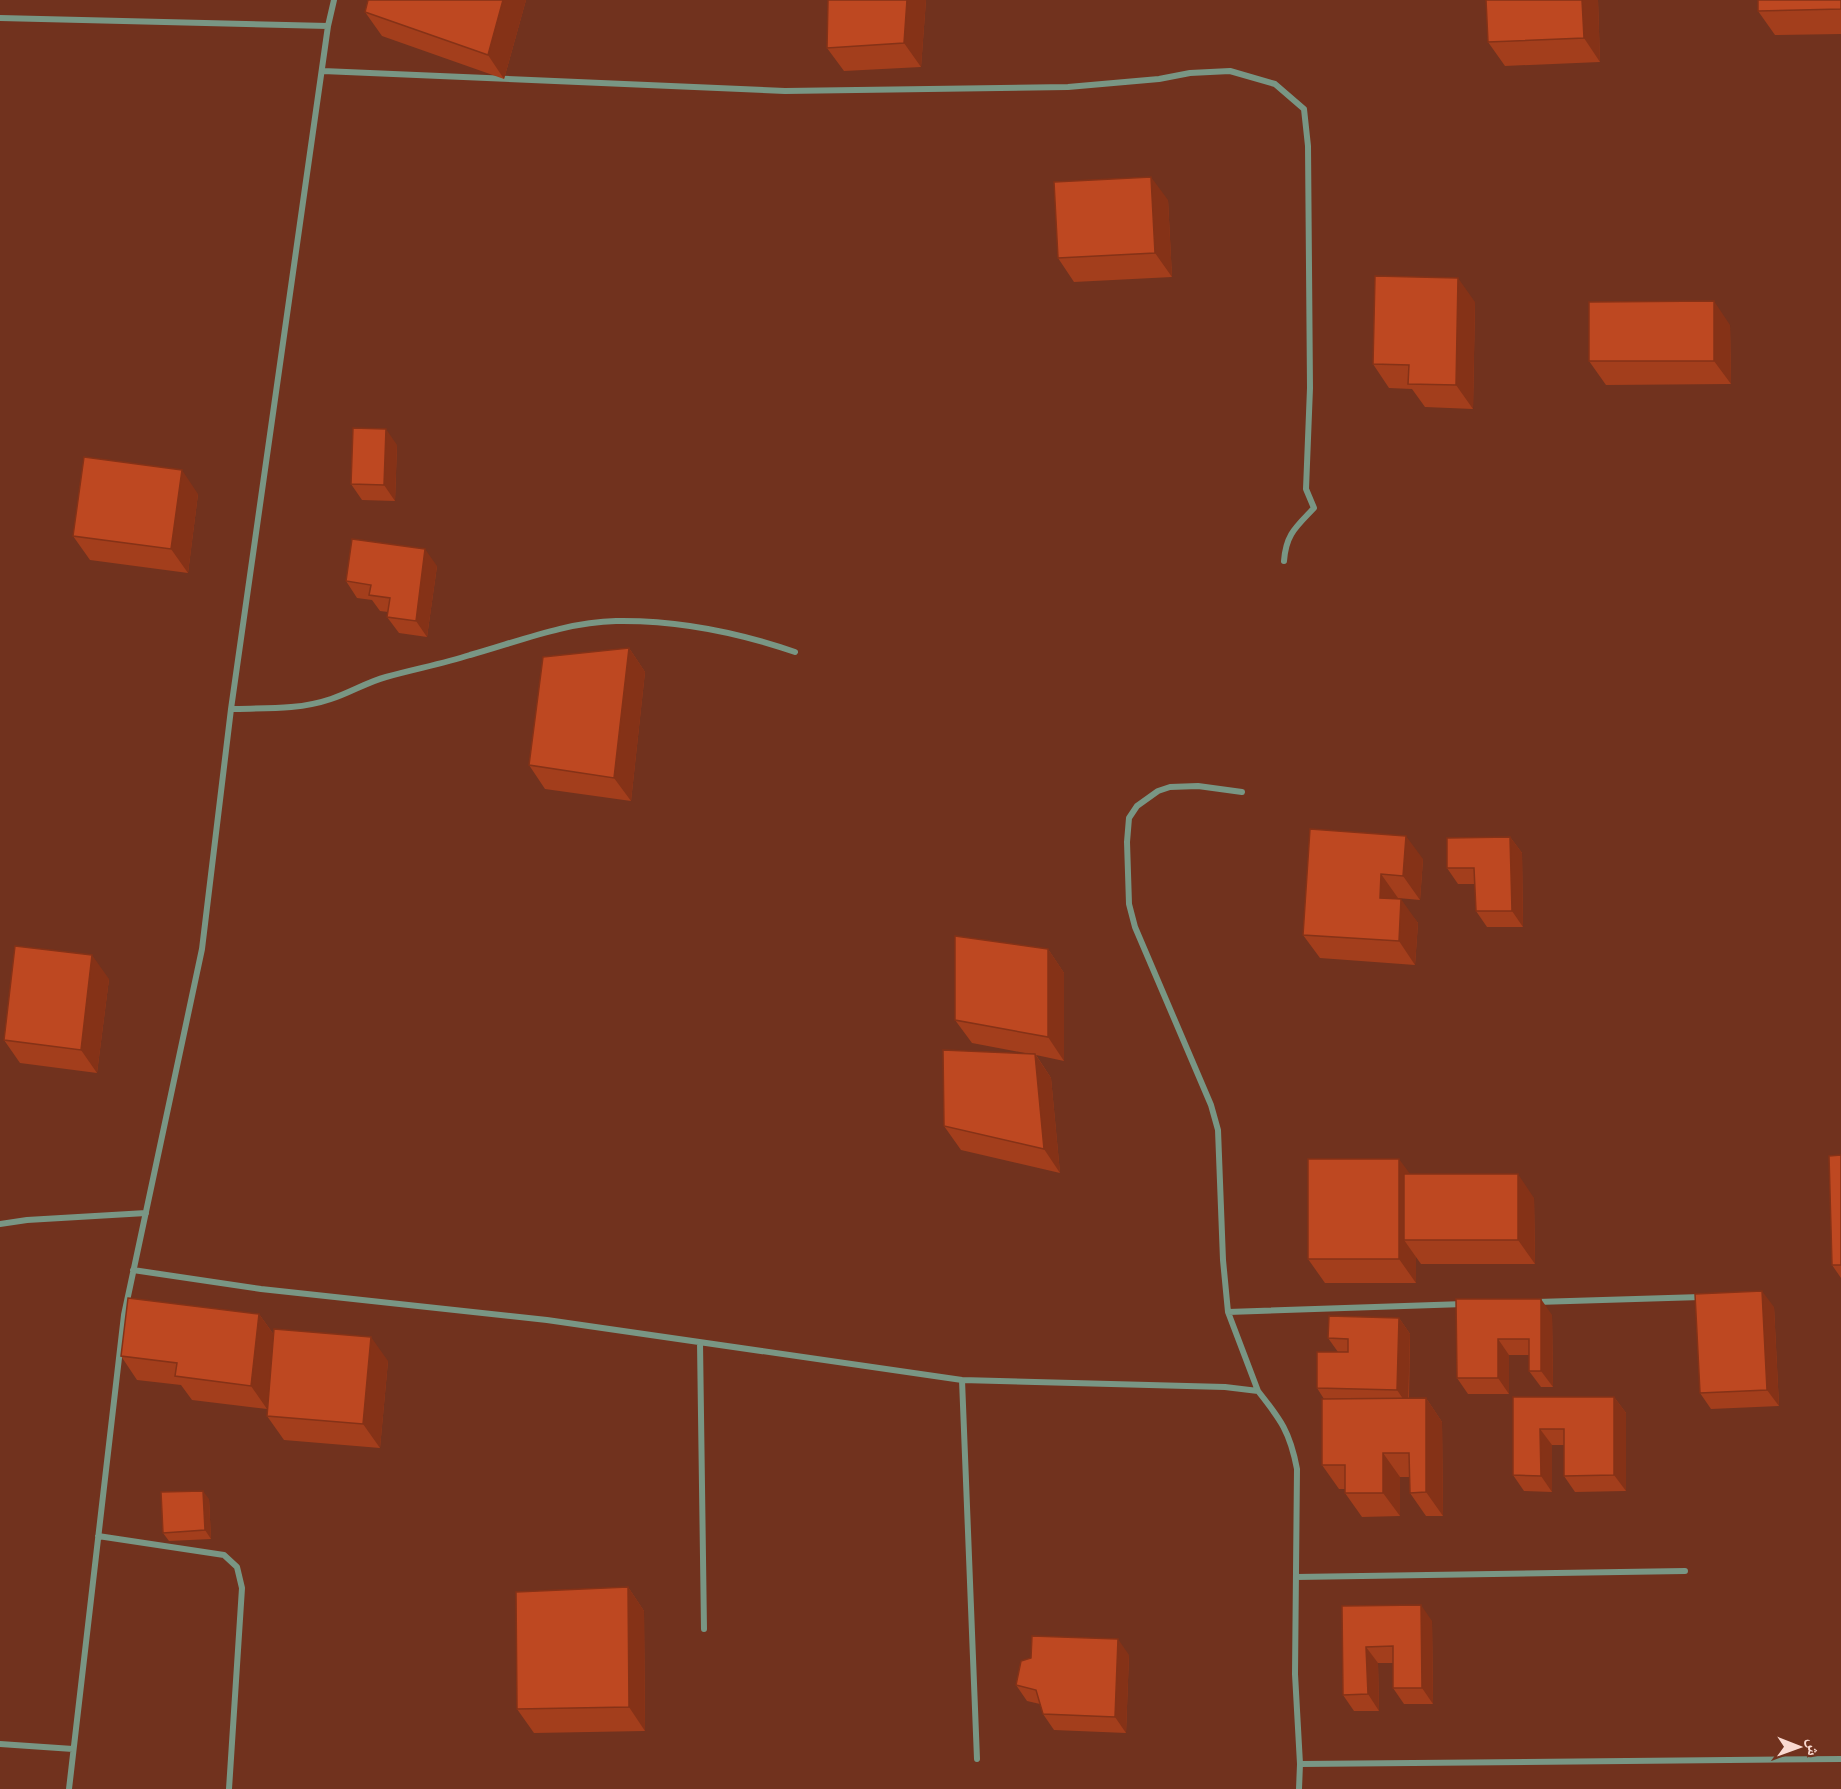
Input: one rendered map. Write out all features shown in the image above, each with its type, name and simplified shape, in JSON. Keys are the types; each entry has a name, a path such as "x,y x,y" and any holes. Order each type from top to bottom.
{"street":[{"path":"69,1789 124,1315 202,949 231,708 328,26 334,0"},
{"path":"0,18 328,26"},
{"path":"323,71 784,91 1068,87 1159,79 1190,73 1230,71 1275,84 1304,109 1308,146 1310,388 1306,489 1314,508 1291,531 1285,547 1284,561"},
{"path":"231,708 295,707 331,699 379,679 407,671 442,664 564,628 615,621 685,624 757,639 795,652"},
{"path":"1242,792 1198,786 1170,787 1158,791 1137,806 1129,818 1127,842 1129,903 1135,927 1211,1105 1218,1130 1223,1260 1228,1312 1258,1391 1279,1418 1292,1442 1294,1451 1297,1469 1295,1674 1300,1764 1299,1789"},
{"path":"0,1224 27,1220 146,1213"},
{"path":"133,1270 261,1289 547,1320 962,1380 1213,1387 1258,1391"},
{"path":"1526,1302 1704,1297"},
{"path":"1228,1312 1466,1304"},
{"path":"700,1343 704,1629"},
{"path":"962,1380 977,1759"},
{"path":"99,1536 224,1555 237,1567 242,1588 229,1789"},
{"path":"1296,1577 1685,1571"},
{"path":"0,1744 73,1749"},
{"path":"1300,1764 1841,1759"}],"building":[{"path":"368,0 503,0 488,55 365,12"},
{"path":"828,0 907,0 904,43 827,48"},
{"path":"1486,0 1582,0 1584,38 1488,42"},
{"path":"1758,0 1841,0 1841,9 1758,11"},
{"path":"1151,177 1155,253 1058,258 1054,182"},
{"path":"1375,276 1458,278 1456,385 1408,384 1409,365 1373,364"},
{"path":"1714,301 1714,361 1589,361 1589,302"},
{"path":"353,428 386,429 384,485 351,484"},
{"path":"84,457 182,470 171,549 73,536"},
{"path":"352,539 425,549 416,621 387,617 390,598 369,595 371,585 346,581"},
{"path":"629,648 614,778 529,765 543,657"},
{"path":"1310,829 1406,836 1403,876 1381,874 1380,898 1401,899 1399,941 1303,935"},
{"path":"1510,837 1512,911 1476,911 1474,868 1447,868 1447,838"},
{"path":"955,936 1048,949 1048,1037 955,1020"},
{"path":"15,946 92,955 81,1050 4,1040"},
{"path":"943,1050 1035,1054 1044,1149 944,1126"},
{"path":"1841,1155 1841,1265 1832,1265 1829,1156"},
{"path":"1308,1159 1399,1159 1399,1259 1308,1259"},
{"path":"1404,1174 1518,1174 1518,1240 1404,1240"},
{"path":"1762,1291 1767,1390 1700,1393 1695,1294"},
{"path":"128,1298 259,1314 251,1386 175,1376 177,1363 121,1356"},
{"path":"1456,1299 1541,1299 1541,1371 1529,1371 1529,1339 1498,1339 1498,1378 1457,1378"},
{"path":"1329,1316 1399,1318 1397,1390 1317,1388 1317,1352 1348,1352 1348,1339 1328,1338"},
{"path":"274,1329 371,1337 363,1424 267,1416"},
{"path":"1513,1397 1614,1397 1614,1475 1564,1476 1564,1429 1540,1429 1541,1476 1513,1475"},
{"path":"1426,1398 1426,1492 1410,1493 1409,1453 1383,1453 1383,1493 1345,1493 1345,1465 1322,1465 1322,1399"},
{"path":"203,1491 205,1530 163,1533 161,1492"},
{"path":"628,1587 629,1707 517,1709 516,1592"},
{"path":"1421,1605 1422,1688 1393,1688 1393,1646 1366,1647 1368,1694 1343,1695 1342,1606"},
{"path":"1032,1636 1118,1639 1115,1717 1043,1714 1036,1690 1016,1685 1021,1661 1031,1658"}]}
